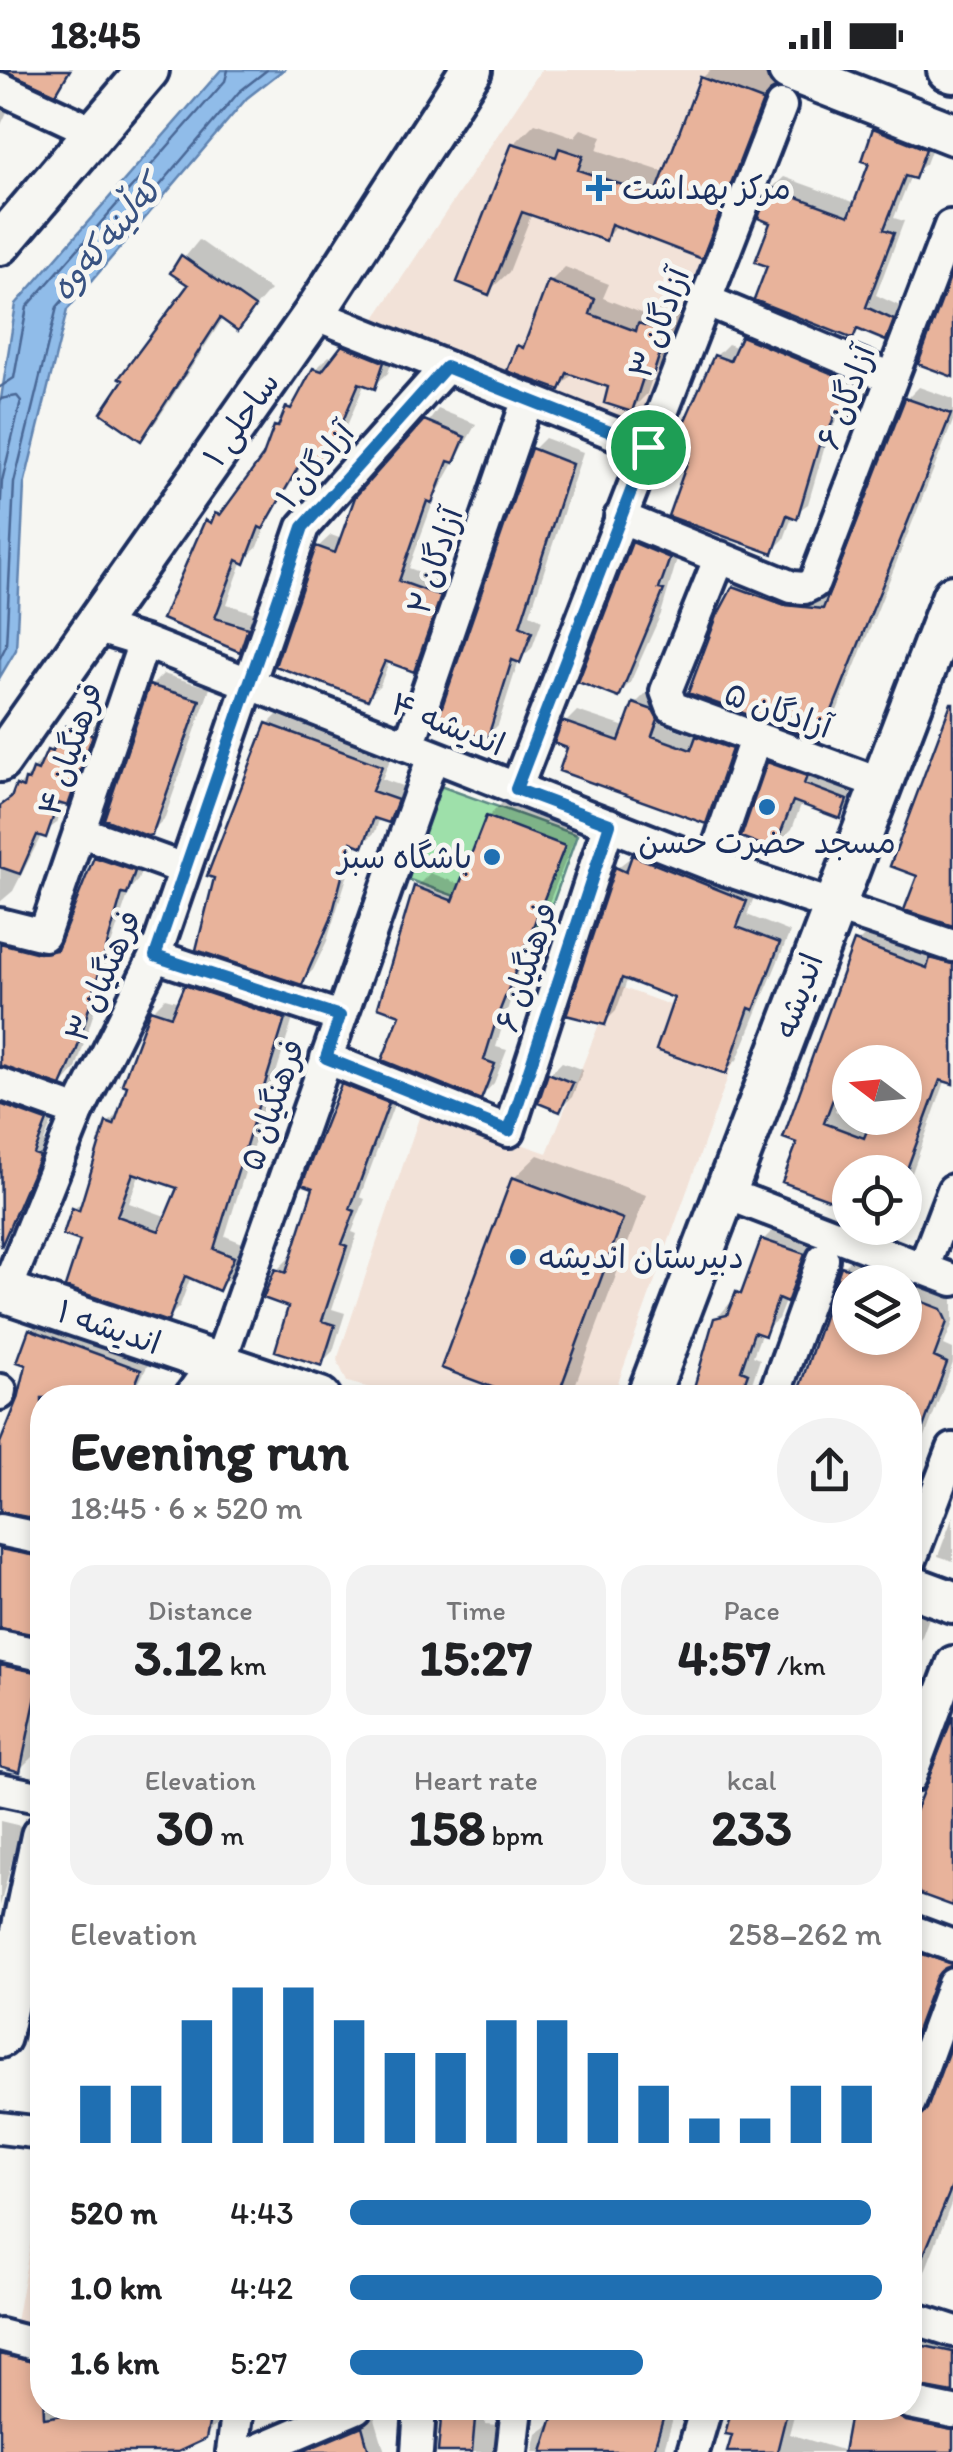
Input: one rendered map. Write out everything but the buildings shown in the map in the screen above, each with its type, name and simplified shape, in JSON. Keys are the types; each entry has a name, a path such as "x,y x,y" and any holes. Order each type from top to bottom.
{"street":[{"path":"0,244 148,70"},
{"name":"ساحلی ۱","path":"0,761 314,314 471,70"},
{"path":"0,88 94,132"},
{"path":"785,88 953,134"},
{"name":"آزادگان ۳","path":"516,789 785,88"},
{"name":"آزادگان ۶","path":"720,557 804,588 814,583 950,226"},
{"path":"705,300 890,378"},
{"path":"314,314 648,447"},
{"name":"آزادگان ۱","path":"246,682 303,527 446,367"},
{"name":"آزادگان ۲","path":"421,750 528,399"},
{"path":"620,517 720,557"},
{"name":"آزادگان ۵","path":"720,557 666,691 672,707 879,782"},
{"name":"اندیشه","path":"653,1385 879,782 943,651 953,596"},
{"name":"اندیشه ۴","path":"95,627 144,642 712,866 953,946"},
{"name":"فرهنگیان ۴","path":"0,924 44,935 144,642"},
{"name":"فرهنگیان ۳","path":"3,1290 78,1112 155,956 246,682"},
{"path":"712,866 754,738"},
{"name":"فرهنگیان ۵","path":"219,1364 340,1016 421,750"},
{"name":"فرهنگیان ۶","path":"326,1058 509,1131 610,824"},
{"path":"79,831 184,869"},
{"path":"155,956 340,1016"},
{"path":"0,1084 78,1112"},
{"path":"923,1269 953,1190"},
{"path":"726,1193 953,1280"},
{"path":"778,1385 823,1259"},
{"name":"اندیشه ۱","path":"3,1290 281,1385"},
{"path":"204,1385 219,1364"},
{"path":"922,1530 953,1449"},
{"path":"0,1530 30,1536"},
{"path":"922,1590 953,1602"},
{"path":"0,1646 30,1652"},
{"path":"922,1744 953,1662"},
{"path":"0,1788 30,1795"},
{"path":"0,2037 18,1988 14,1902 30,1867"},
{"path":"922,1934 953,1946"},
{"path":"922,2069 953,1984"},
{"path":"0,2128 30,2132"},
{"path":"922,2321 953,2330"},
{"path":"0,2335 30,2343"},
{"path":"922,2406 953,2412"},
{"path":"232,2452 236,2420"},
{"path":"252,2452 328,2420"},
{"path":"416,2452 419,2420"},
{"path":"512,2452 516,2420"},
{"path":"692,2452 702,2420"}],"shaded area":[{"name":"مرکز بهداشت","path":"541,70 754,70 779,79 638,433 369,327"},
{"name":"دبیرستان اندیشه","path":"615,985 744,1032 617,1385 347,1382 337,1360 422,1109 547,1153"},
{"path":"30,2245 30,2342 13,2338"}],"green space":[{"name":"باشگاه سبز","path":"440,786 577,835 544,928 407,879"}],"water":[{"name":"کەڵینەکەوە","path":"221,70 283,70 247,98 67,310 24,485 16,650 0,677 0,405 16,304"}],"place":[{"name":"مرکز بهداشت","path":"599,188"},
{"name":"مسجد حضرت حسن","path":"767,807"},
{"name":"باشگاه سبز","path":"492,857"},
{"name":"دبیرستان اندیشه","path":"518,1257"}],"route":[{"path":"446,367 648,447 516,789 610,824 509,1131 326,1058 340,1016 155,956 246,682 303,527 446,367"}]}
